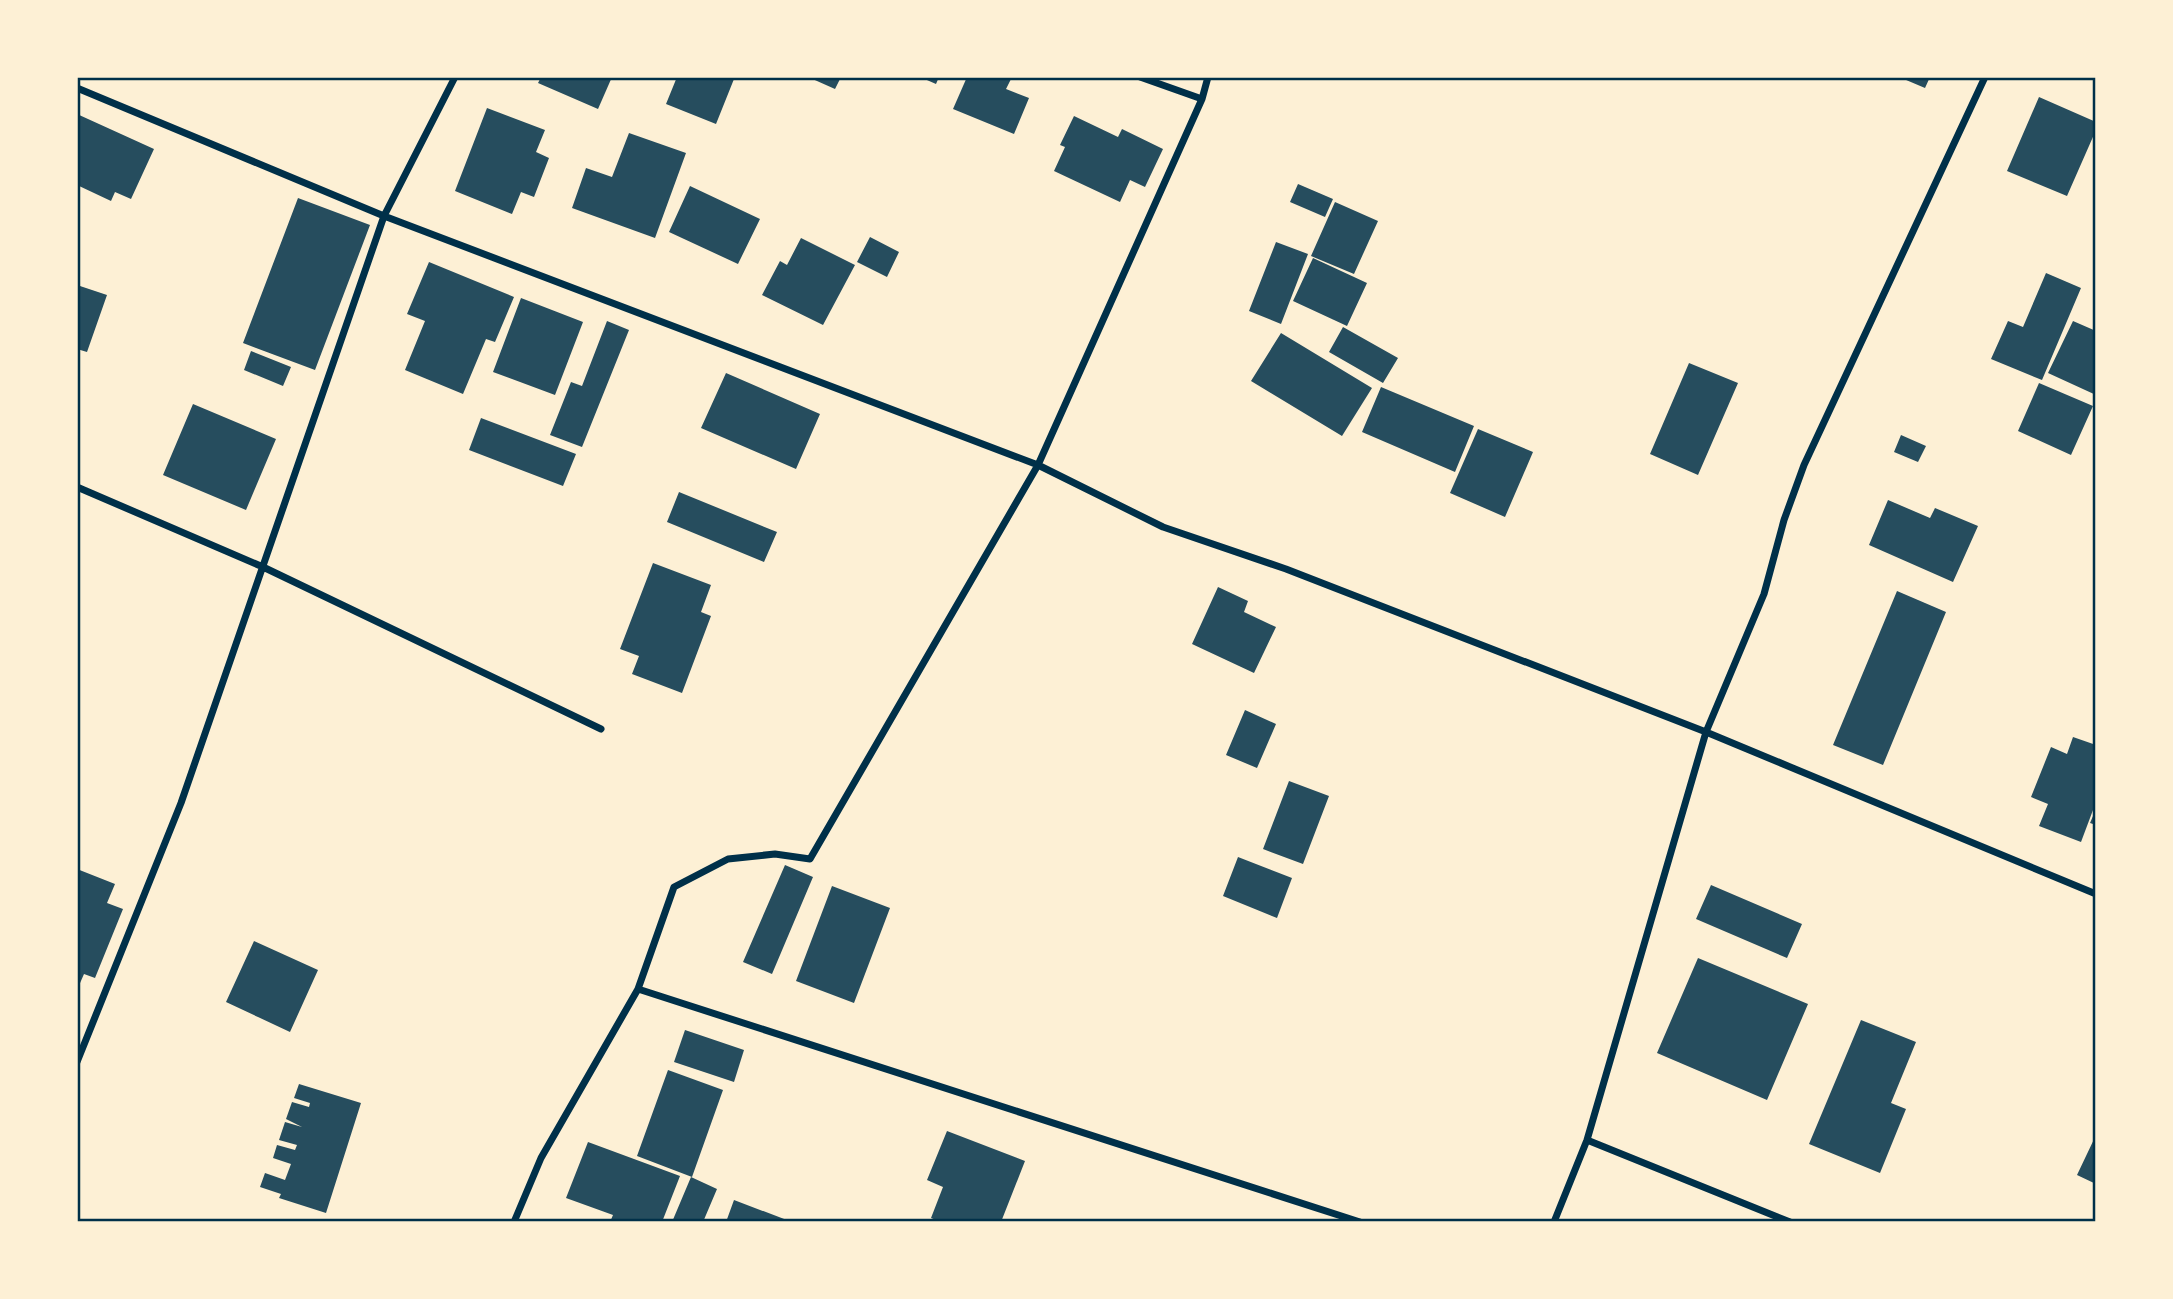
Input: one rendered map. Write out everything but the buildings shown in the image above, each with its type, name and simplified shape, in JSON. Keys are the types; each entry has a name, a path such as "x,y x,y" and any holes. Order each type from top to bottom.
{"street":[{"path":"77,1062 181,803 384,216 455,77"},
{"path":"1140,77 1202,99"},
{"path":"514,1222 541,1158 638,989 674,887 728,859 775,854 810,859 1038,465 1202,99 1208,77"},
{"path":"1554,1222 1587,1140 1706,732 1765,594 1784,520 1804,465 1985,77"},
{"path":"77,88 384,216 1038,465 1163,527 1286,569 1706,732 2096,894"},
{"path":"77,487 262,567 601,729"},
{"path":"638,989 1360,1222"},
{"path":"1587,1140 1790,1222"}]}
